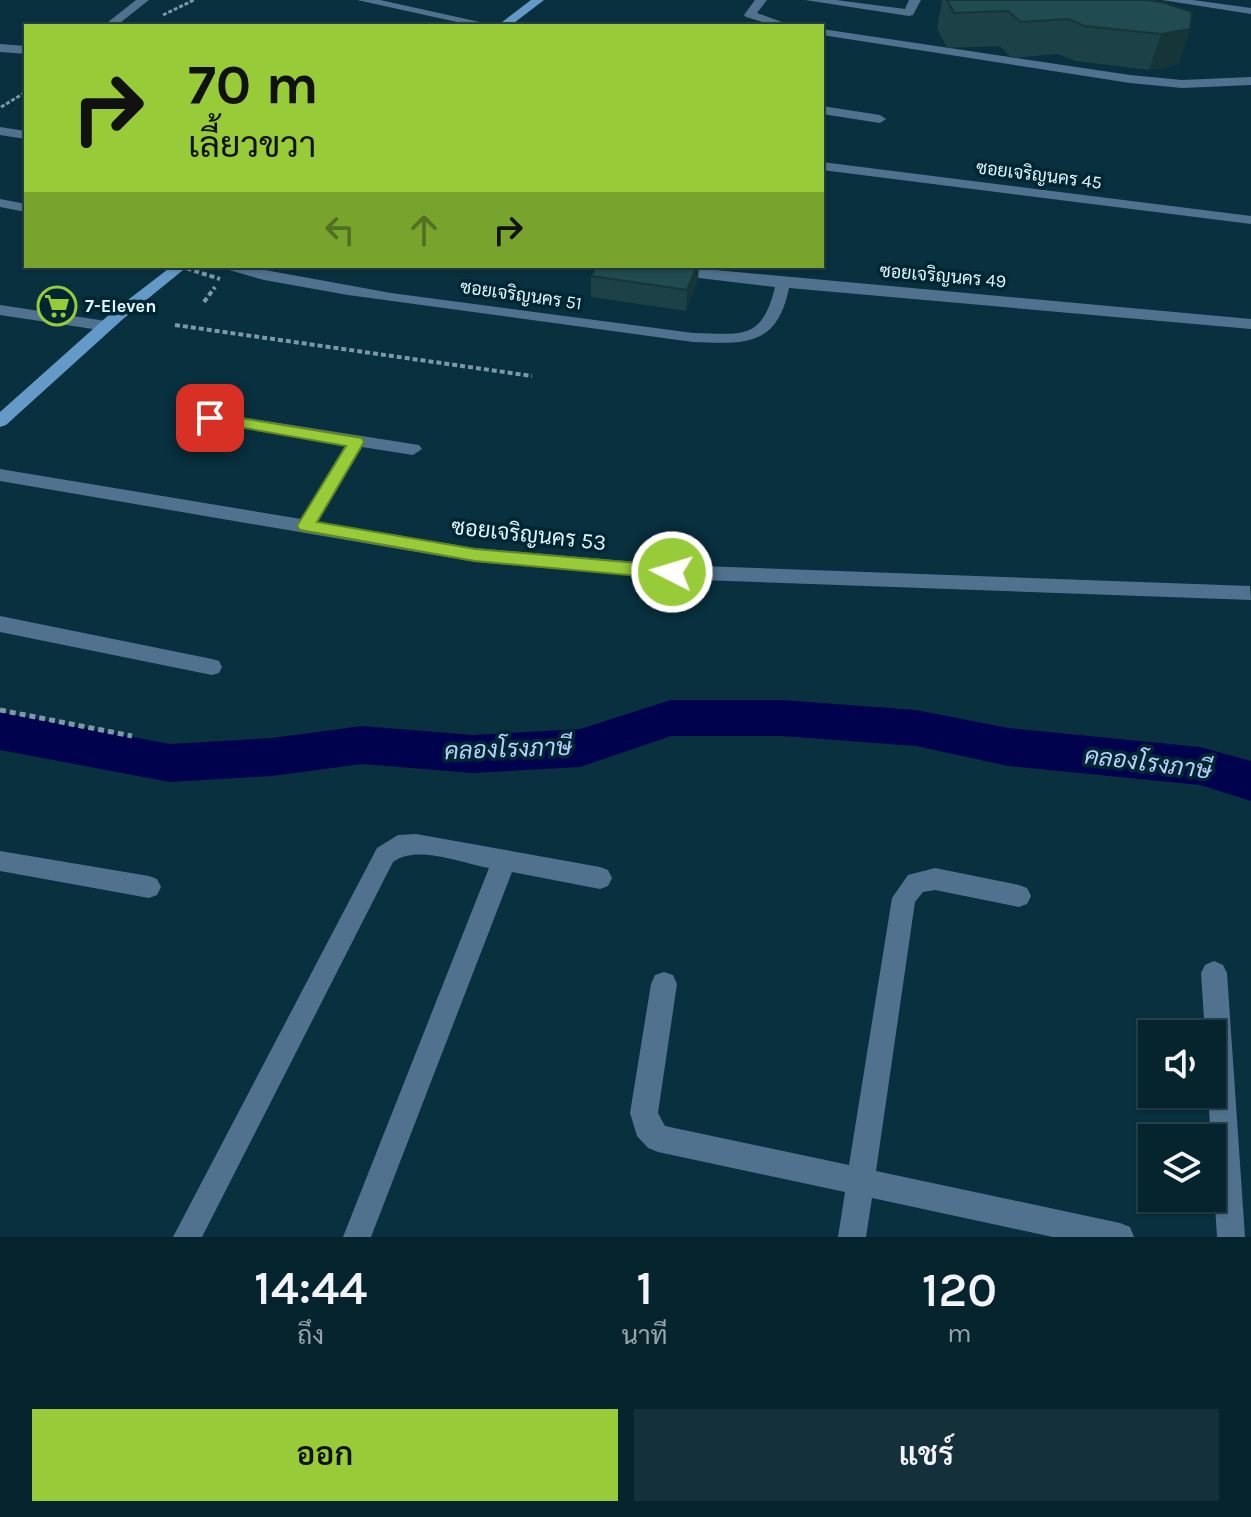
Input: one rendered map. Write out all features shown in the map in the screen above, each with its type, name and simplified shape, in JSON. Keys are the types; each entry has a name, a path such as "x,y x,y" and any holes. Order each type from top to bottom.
{"main road":[{"path":"506,24 538,0"},
{"path":"0,421 106,326 178,268"}],"street":[{"path":"112,24 143,0"},
{"path":"363,0 482,24"},
{"path":"741,0 759,1 750,15 780,24"},
{"path":"811,0 902,29 1130,79 1182,84 1251,81"},
{"path":"902,29 915,0"},
{"path":"1168,0 1251,11"},
{"path":"824,32 902,29"},
{"path":"0,48 24,50"},
{"path":"824,110 880,119"},
{"path":"0,131 24,135"},
{"name":"ซอยเจริญนคร 45","path":"824,166 1251,220"},
{"path":"0,203 24,208"},
{"name":"ซอยเจริญนคร 49","path":"650,268 783,283 1251,324"},
{"name":"ซอยเจริญนคร 51","path":"221,273 633,330 725,338 762,331 771,322 783,283"},
{"path":"0,310 106,326"},
{"path":"210,418 413,449"},
{"path":"306,526 356,442"},
{"name":"ซอยเจริญนคร 53","path":"0,475 475,555 672,572 1250,593"},
{"path":"0,624 212,667"},
{"path":"187,1237 385,855 398,845 416,844 600,878"},
{"path":"0,861 149,887"},
{"path":"357,1237 504,861"},
{"path":"852,1237 858,1179 904,898 916,883 935,879 1019,896"},
{"path":"1214,973 1231,1237"},
{"path":"664,984 644,1113 647,1126 658,1138 1120,1237"}],"path":[{"path":"0,108 24,93"},
{"path":"192,268 221,273 204,302"},
{"path":"175,325 532,376"},
{"path":"0,710 132,736"}],"building":[{"path":"947,0 1147,0 1192,12 1190,29 1161,34 1085,26 1068,19 1021,22 1008,11 954,13"},
{"path":"595,268 696,268 687,290 591,276"}],"waterway":[{"name":"คลองโรงภาษี","path":"0,731 170,763 272,757 362,745 473,754 580,748 671,718 782,718 916,728 1008,747 1200,766 1251,781"}],"place":[{"name":"7-Eleven","path":"57,306"}],"route":[{"path":"210,418 356,442 306,526 475,555 672,572"}]}
